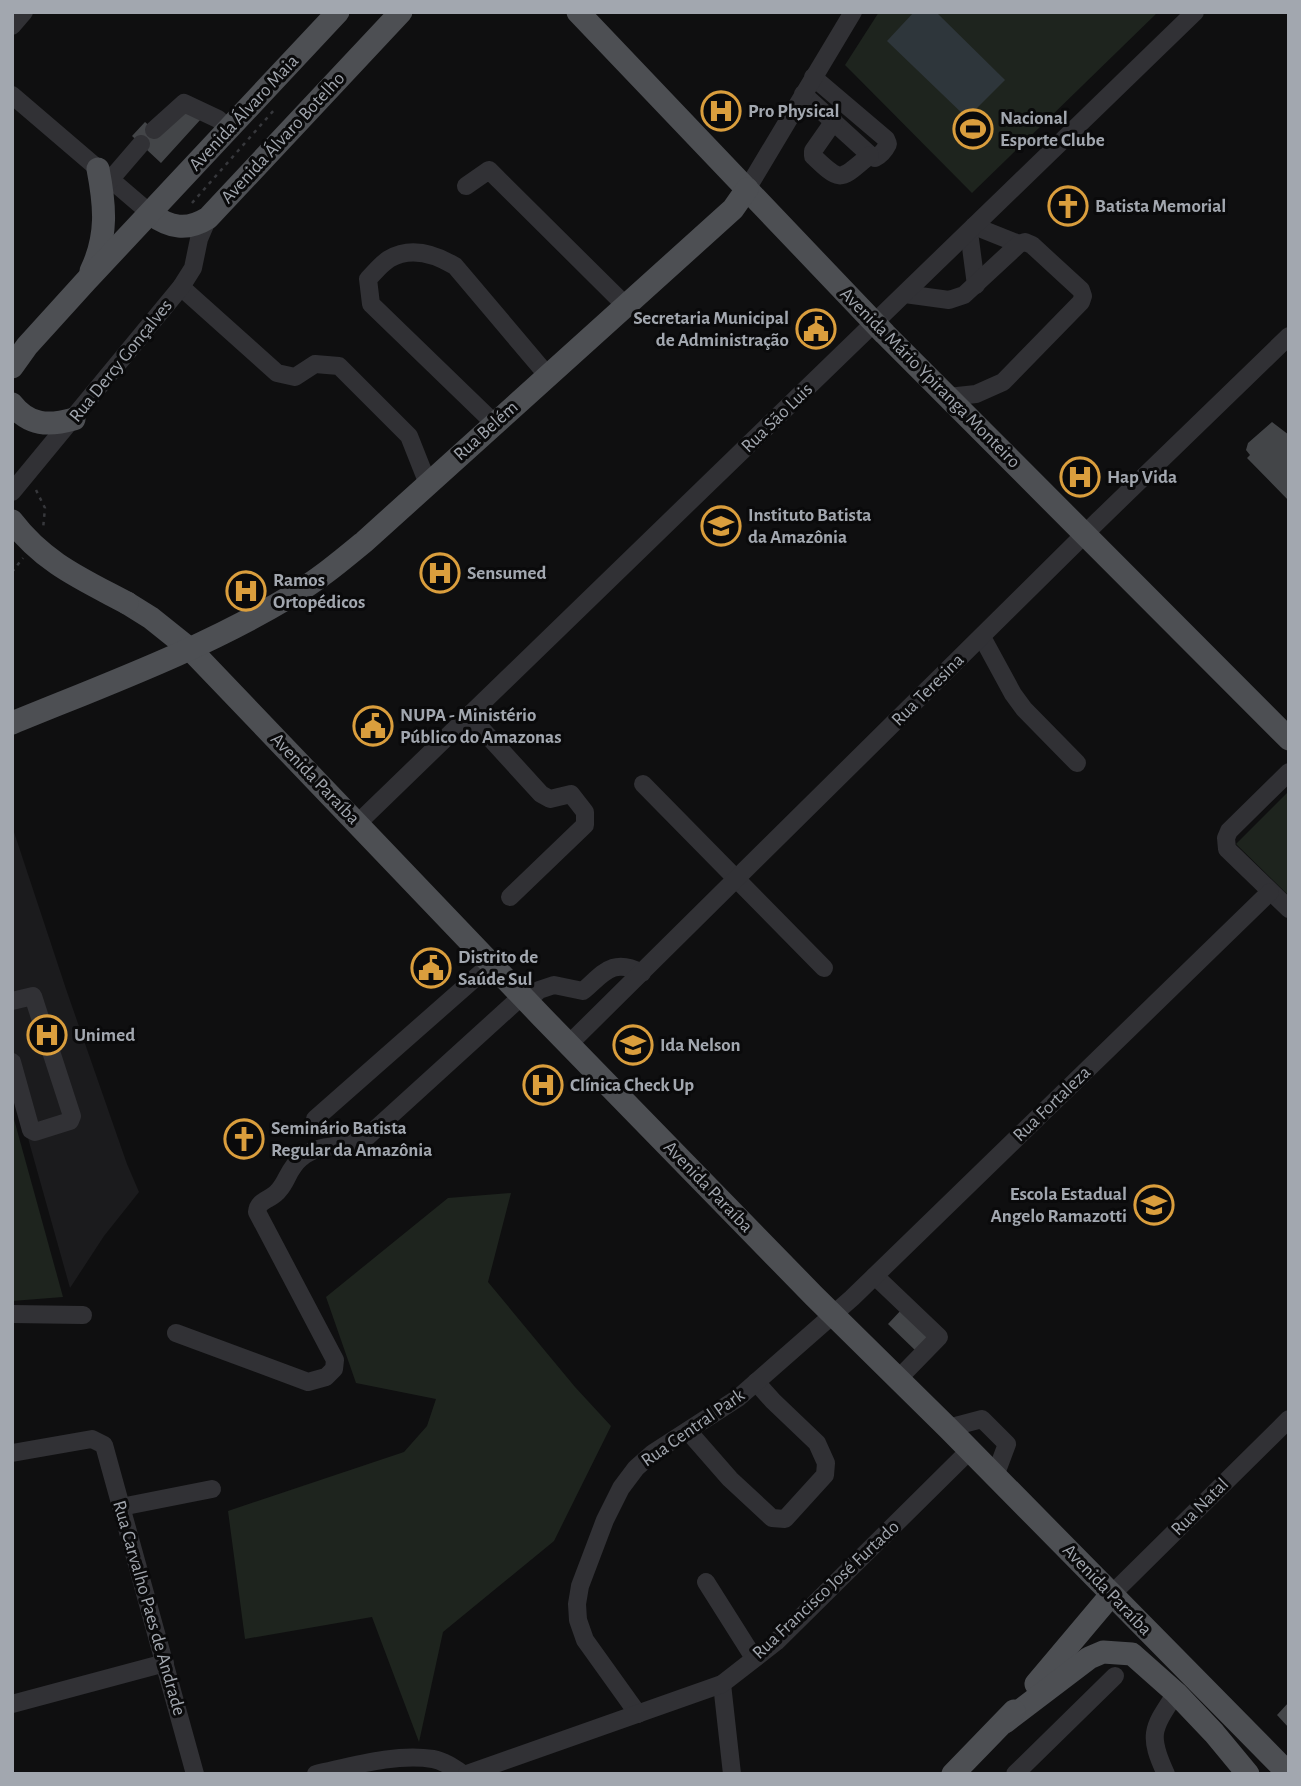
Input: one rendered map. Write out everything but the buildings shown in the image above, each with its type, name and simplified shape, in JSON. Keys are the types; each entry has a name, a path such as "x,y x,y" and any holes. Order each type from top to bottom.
{"main road":[{"name":"Avenida Álvaro Maia","path":"151,214 338,12"},
{"name":"Avenida Álvaro Botelho","path":"151,214 176,227 190,226 401,12"},
{"name":"Avenida Mário Ypiranga Monteiro","path":"578,12 874,323 1289,739"},
{"path":"86,281 96,260 105,225 104,174"},
{"name":"Rua Belém","path":"12,723 191,650 302,589 364,542 733,209 747,189"},
{"path":"12,367 27,346 86,281 151,214"},
{"path":"12,404 25,418 39,424 56,424 74,419"},
{"name":"Avenida Paraíba","path":"12,522 29,543 53,562 151,618 191,650 491,964 833,1315 899,1378 1289,1774"},
{"path":"953,1774 1004,1722 1111,1595"},
{"path":"1004,1722 1090,1658 1103,1652 1132,1654 1176,1693 1248,1774"}],"street":[{"path":"12,26 24,12"},
{"name":"Rua Belém","path":"747,189 853,12"},
{"name":"Rua São Luis","path":"358,823 1195,12"},
{"path":"803,94 870,155 879,156 888,144 886,139 813,77"},
{"path":"12,95 151,214"},
{"path":"154,130 184,103 218,119 229,129"},
{"path":"834,121 813,151 813,156 833,175 846,175 870,155"},
{"path":"104,174 141,144"},
{"path":"466,186 489,170 626,306"},
{"name":"Rua Dercy Gonçalves","path":"12,492 181,287 193,268 203,213"},
{"path":"976,285 971,229 1019,244"},
{"path":"905,294 949,300 964,295 1019,244 1025,242 1032,245 1081,290 1081,302 1003,382 976,394 948,397"},
{"path":"495,424 371,304 368,279 390,258 412,252 435,255 455,266 548,376"},
{"path":"181,287 277,373 295,377 315,364 339,366 409,436 428,484"},
{"name":"Rua Teresina","path":"569,1044 1085,534 1289,337"},
{"path":"982,636 1024,709 1077,763"},
{"path":"470,715 541,794 550,799 571,794 586,812 584,825 510,897"},
{"path":"1289,772 1229,831 1226,838 1227,849 1289,909"},
{"path":"643,784 824,968"},
{"name":"Rua Fortaleza","path":"833,1315 1270,892"},
{"path":"315,1119 491,964"},
{"path":"176,1333 308,1382 326,1377 334,1369 335,1360 257,1212 259,1203 277,1193 289,1171 310,1151 353,1143 368,1136 524,998 554,985 583,991 602,972 612,967 630,968 642,973"},
{"path":"12,1001 33,996 72,1116 70,1121 35,1132 32,1130 12,1062"},
{"path":"875,1276 939,1337 899,1378"},
{"path":"12,1314 83,1315"},
{"name":"Rua Central Park","path":"638,1714 585,1640 578,1620 580,1586 605,1520 621,1488 636,1468 653,1453 721,1410 833,1315"},
{"path":"688,1430 730,1479 772,1518 785,1519 825,1475 826,1463 817,1443 757,1382"},
{"path":"948,1428 982,1419 1007,1444 995,1476"},
{"name":"Rua Natal","path":"1111,1595 1288,1422"},
{"name":"Rua Carvalho Paes de Andrade","path":"12,1452 92,1439 101,1443 105,1450 195,1774"},
{"name":"Rua Francisco José Furtado","path":"316,1774 369,1763 415,1758 435,1759 465,1774 722,1684 776,1642 970,1450"},
{"path":"121,1507 212,1489"},
{"path":"706,1582 754,1658"},
{"path":"12,1704 165,1663"},
{"path":"1015,1774 1115,1676"},
{"path":"722,1684 732,1774"},
{"path":"1166,1774 1155,1750 1154,1732 1176,1693"}],"path":[{"path":"185,197 203,213"}],"shaded area":[{"name":"Nacional Esporte Clube","path":"879,12 1158,12 972,193 845,65"},
{"path":"914,12 936,12 1005,80 967,118 887,41"},
{"path":"1289,791 1289,896 1236,844"},
{"name":"Unimed","path":"12,826 66,989 139,1192 104,1236 70,1288 12,1081"},
{"path":"12,1112 63,1297 12,1301"},
{"path":"511,1193 488,1282 611,1426 554,1541 443,1632 419,1742 372,1617 245,1639 228,1511 404,1452 427,1426 436,1399 356,1383 326,1297 448,1198"}],"place":[{"name":"Pro Physical","path":"721,111"},
{"name":"Nacional Esporte Clube","path":"973,129"},
{"name":"Batista Memorial","path":"1068,206"},
{"name":"Secretaria Municipal de Administração","path":"816,329"},
{"name":"Hap Vida","path":"1080,477"},
{"name":"Instituto Batista da Amazônia","path":"721,526"},
{"name":"Sensumed","path":"440,573"},
{"name":"Ramos Ortopédicos","path":"246,591"},
{"name":"NUPA - Ministério Público do Amazonas","path":"373,726"},
{"name":"Distrito de Saúde Sul","path":"431,968"},
{"name":"Unimed","path":"47,1035"},
{"name":"Ida Nelson","path":"633,1045"},
{"name":"Clínica Check Up","path":"543,1085"},
{"name":"Seminário Batista Regular da Amazônia","path":"244,1139"},
{"name":"Escola Estadual Angelo Ramazotti","path":"1154,1205"}]}
